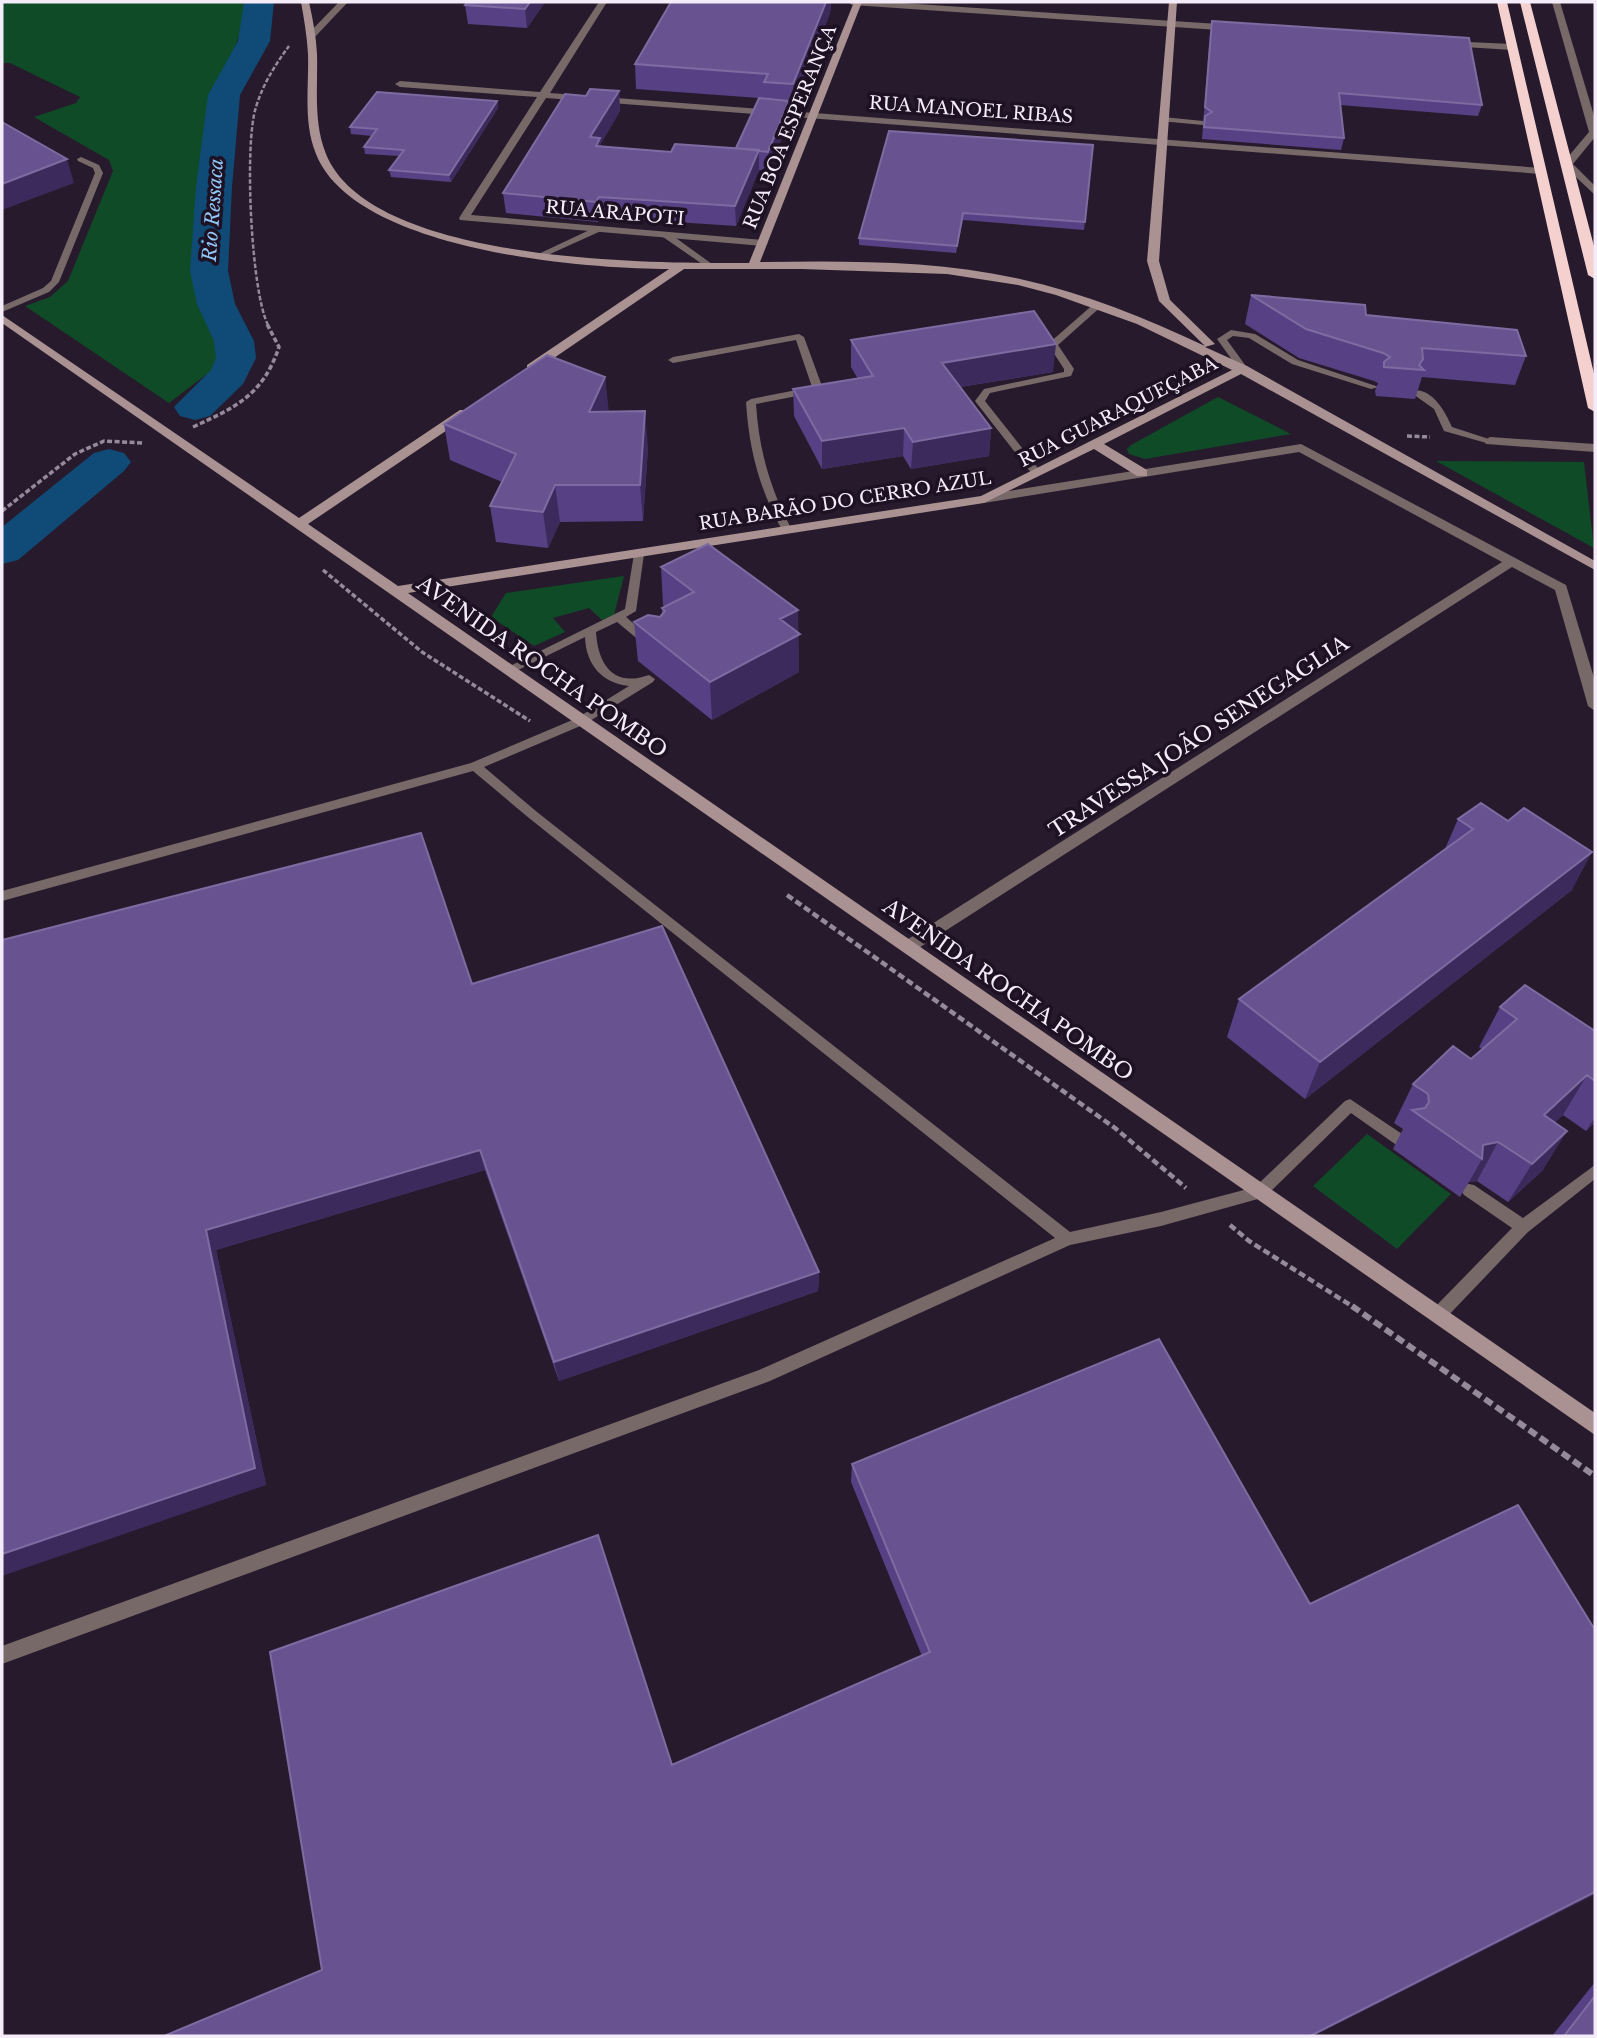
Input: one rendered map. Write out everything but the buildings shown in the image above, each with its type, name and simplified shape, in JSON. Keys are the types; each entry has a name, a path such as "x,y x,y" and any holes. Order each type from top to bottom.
{"highway":[{"path":"1502,2 1595,408"},
{"path":"1525,2 1595,275"}],"main road":[{"path":"305,2 310,37 310,121 316,145 342,184 360,199 391,216 462,242 536,257 685,264 933,268 1017,282 1100,304 1196,344 1595,566"},
{"name":"RUA BOA ESPERANÇA","path":"754,264 858,2"},
{"name":"RUA GUARAQUEÇABA","path":"984,499 1242,369 1181,320 1165,301 1157,281 1153,240 1173,2"},
{"path":"514,379 685,264"},
{"name":"AVENIDA ROCHA POMBO","path":"2,318 1595,1425"},
{"path":"298,525 480,402"},
{"path":"1094,443 1142,473"},
{"name":"RUA BARÃO DO CERRO AZUL","path":"395,592 984,499"}],"street":[{"path":"310,37 344,2"},
{"path":"543,95 603,2"},
{"path":"852,2 1240,28"},
{"path":"1556,2 1594,132 1567,163 1595,192"},
{"path":"1444,43 1512,47"},
{"name":"RUA MANOEL RIBAS","path":"400,84 1161,142 1291,149 1541,171"},
{"name":"RUA ARAPOTI","path":"543,95 464,218 763,243"},
{"path":"1490,441 1595,448"},
{"name":"RUA BARÃO DO CERRO AZUL","path":"984,499 1301,448 1512,561"},
{"path":"1512,561 1562,588 1595,706"},
{"name":"TRAVESSA JOÃO SENEGAGLIA","path":"908,947 1512,561"}],"lane":[{"path":"1163,120 1203,123"},
{"path":"2,309 35,295 54,282 99,173 96,167 80,159"},
{"path":"536,257 598,229"},
{"path":"666,235 708,264"},
{"path":"1036,472 980,401 981,396 987,391 1068,374 1069,369 1053,344 1100,304"},
{"path":"1242,369 1222,339 1231,333 1252,336 1295,362 1374,387"},
{"path":"673,360 799,337 818,390 751,402 753,446 763,482 767,495 788,530"},
{"path":"1416,392 1438,407 1448,429 1490,441"},
{"path":"508,670 630,611 639,554"},
{"path":"618,617 659,650"},
{"path":"2,896 475,766 581,721 652,677 638,682 619,681 596,666 590,649 591,632"},
{"path":"475,766 533,815 1068,1239"},
{"path":"2,1655 764,1376 1068,1239 1161,1219 1260,1192 1350,1105 1400,1140"},
{"path":"1438,1315 1523,1227 1595,1171"},
{"path":"1469,1189 1523,1227"}],"path":[{"path":"2,511 75,454 104,441 125,440 153,445 232,409 254,395 272,372 279,347 261,313 255,277 250,141 254,109 273,67 289,49 290,37"},
{"path":"1358,433 1437,438"},
{"path":"321,569 395,634 491,699"},
{"path":"786,894 1115,1128 1168,1172"},
{"path":"1249,1241 1370,1317 1595,1476"}],"green space":[{"path":"2,2 250,2 228,69 209,111 199,271 203,297 226,351 215,368 169,403 25,306 50,297 68,281 113,171 109,160 34,117 76,103 80,97 10,63 2,63"},
{"path":"1218,397 1291,434 1145,459 1129,454 1127,449 1131,445"},
{"path":"1436,461 1584,462 1594,548"},
{"path":"624,576 614,615 602,620 589,608 553,618 565,632 534,646 491,617 506,593"},
{"path":"1367,1134 1451,1194 1397,1249 1313,1186"}],"waterway":[{"name":"Rio Ressaca","path":"195,407 229,375 236,358 234,341 216,304 209,271 214,187 224,95 254,41 259,2"},
{"name":"Rio Ressaca","path":"2,550 109,462"}]}
